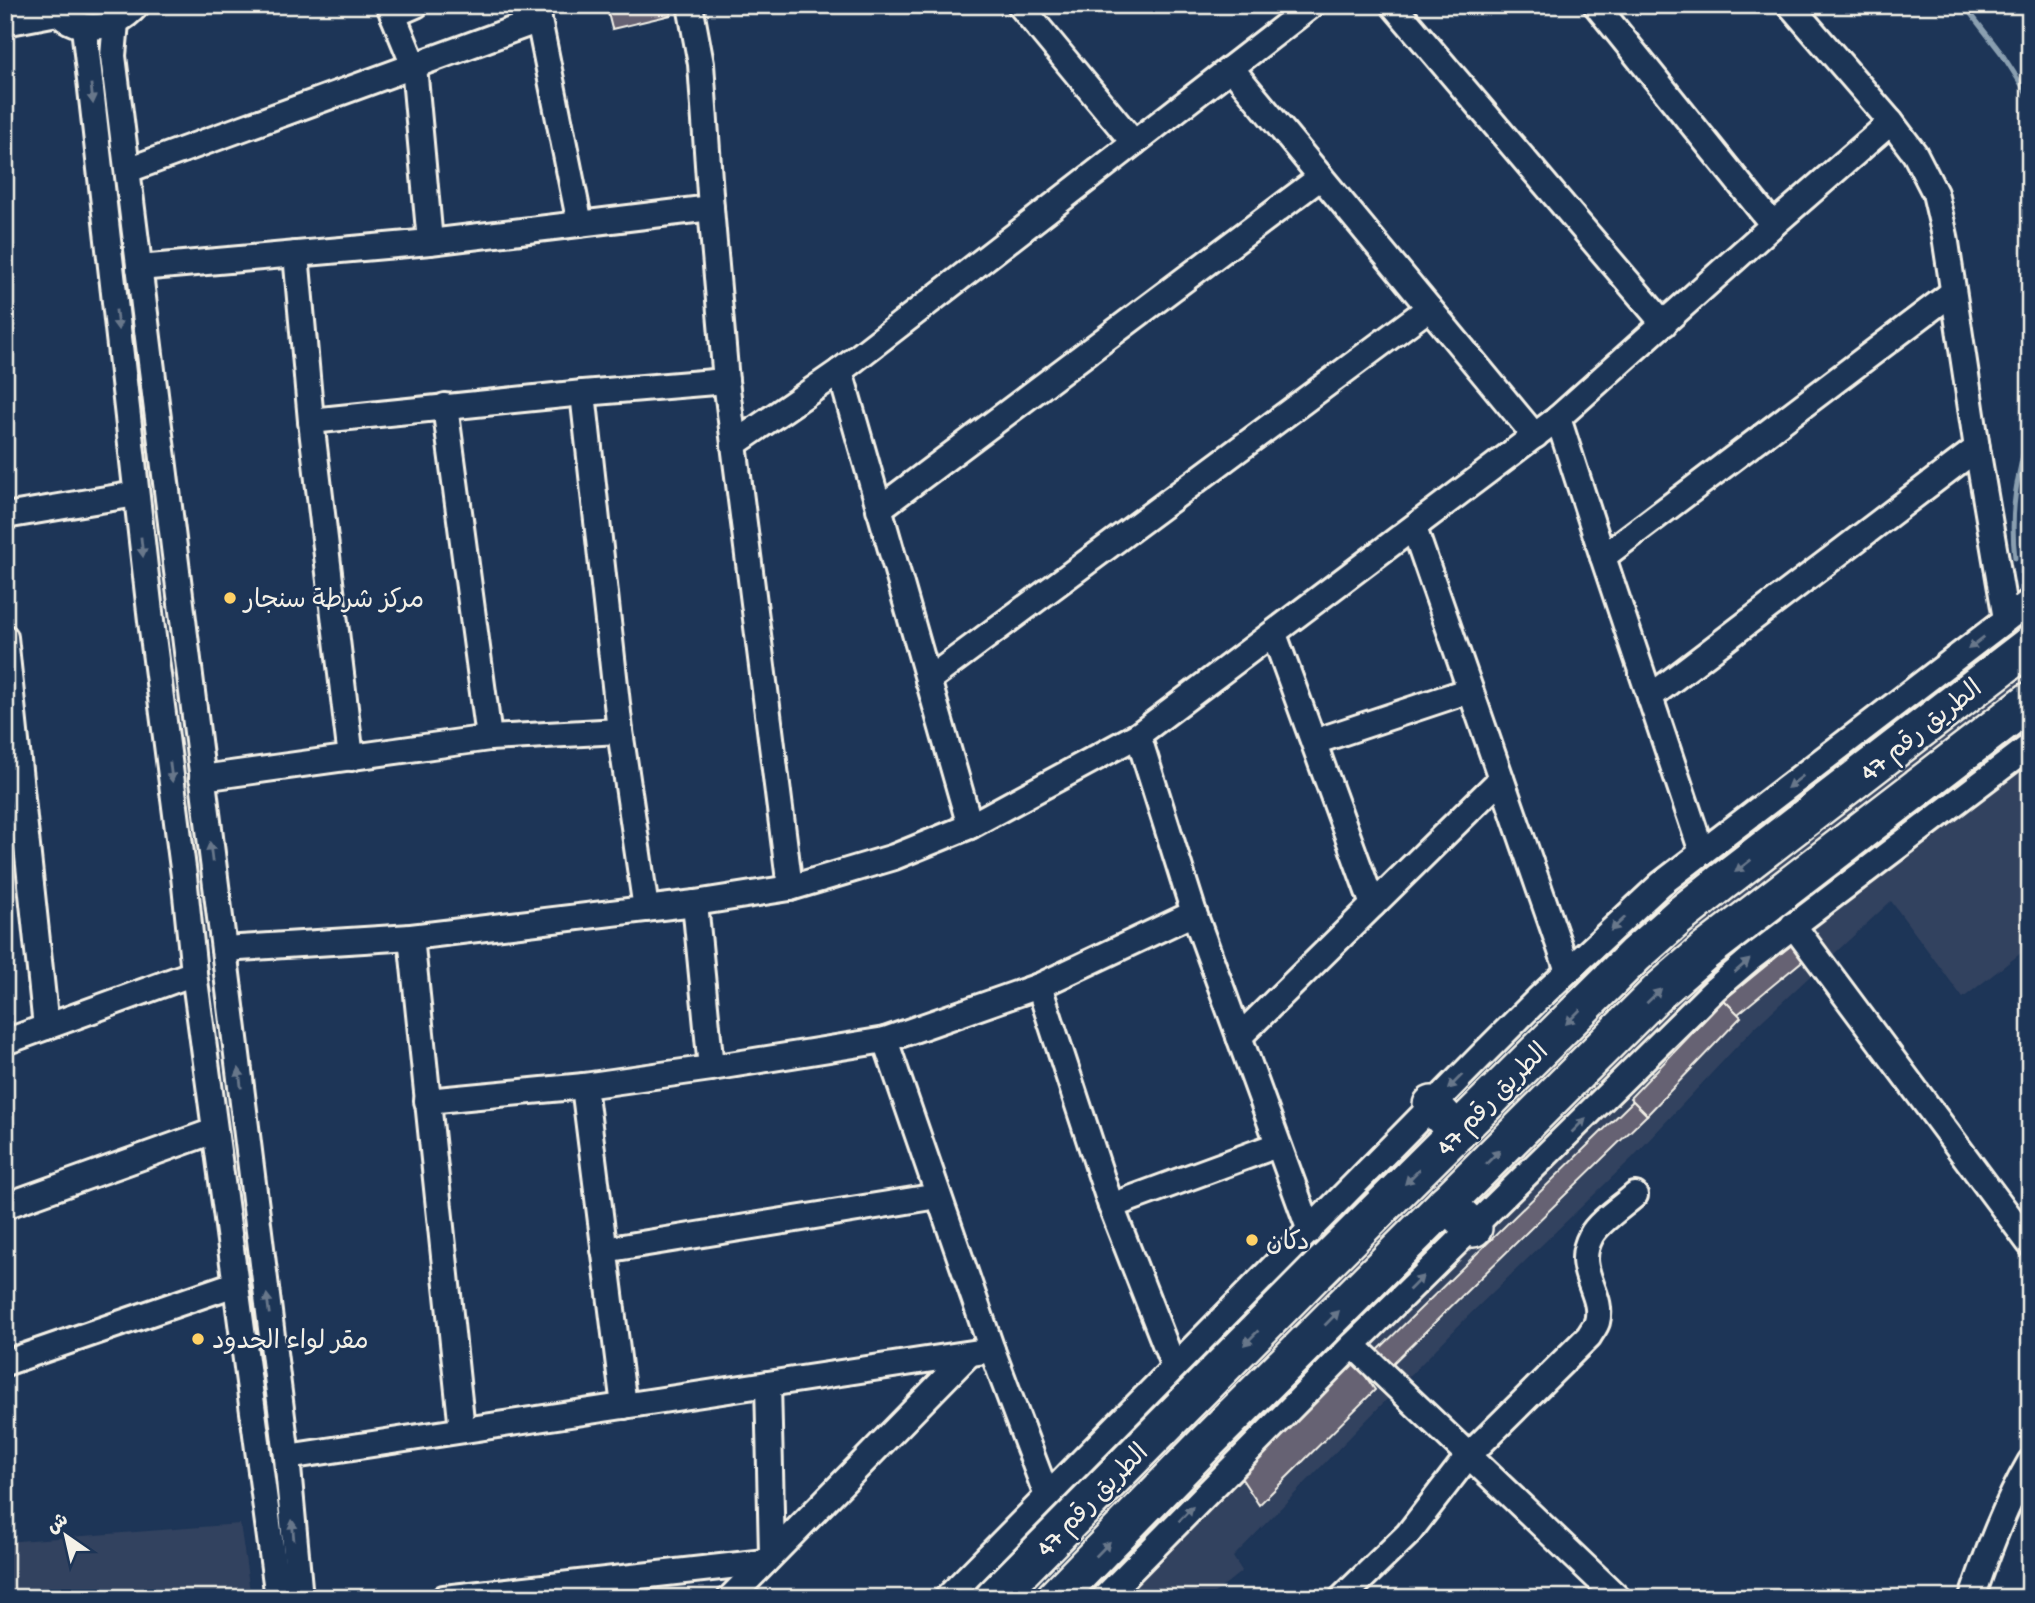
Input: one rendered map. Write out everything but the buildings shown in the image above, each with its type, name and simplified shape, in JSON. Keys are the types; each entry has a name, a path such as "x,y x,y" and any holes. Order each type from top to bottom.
{"highway":[{"name":"الطريق رقم 47","path":"994,1598 1216,1372 1636,955 1678,917 1882,759 2018,632"},
{"name":"الطريق رقم 47","path":"1055,1598 1205,1444 1633,1017 1695,960 2030,701"},
{"path":"1882,759 1909,794"},
{"path":"1432,1105 1457,1132"},
{"path":"1446,1203 1473,1228"}],"street":[{"path":"5,23 53,9 70,22 84,27 100,27 128,15 137,5"},
{"path":"416,5 391,10 414,66 430,242"},
{"path":"690,5 701,64 726,381 790,887"},
{"path":"1020,5 1134,143"},
{"path":"734,444 840,371 1312,5"},
{"path":"1393,5 1664,324"},
{"path":"1596,5 1773,225"},
{"path":"1790,5 1891,122 1915,154 1935,193 1941,212 1977,448 2018,632"},
{"path":"128,170 414,66 538,13 580,224"},
{"path":"116,22 113,56 287,1457 300,1598"},
{"path":"84,27 136,494 194,973 278,1598"},
{"path":"1231,68 1535,436"},
{"path":"223,949 411,937 695,903 790,887 894,857 970,825 1138,734 1415,528 1559,418 1891,122"},
{"path":"879,509 1321,177"},
{"path":"139,268 430,242 711,208"},
{"path":"296,254 311,421 351,758"},
{"path":"1603,557 1953,292"},
{"path":"928,680 1429,308"},
{"path":"840,371 970,825"},
{"path":"311,421 726,381"},
{"path":"583,393 620,731 646,909"},
{"path":"445,406 489,738"},
{"path":"1559,418 1702,852"},
{"path":"1650,696 1977,448"},
{"path":"5,516 136,494"},
{"path":"1415,528 1568,971"},
{"path":"947,1598 1432,1105 1661,884 1702,852 2018,632 2030,601"},
{"path":"1274,634 1373,905"},
{"path":"5,637 46,1027"},
{"path":"1314,743 1470,690"},
{"path":"202,778 489,738 620,731"},
{"path":"1138,734 1194,913 1310,1231"},
{"path":"1110,1595 1353,1345 1715,989 1793,925 2030,746"},
{"path":"1239,1037 1501,779"},
{"path":"695,903 711,1068"},
{"path":"428,1101 584,1086 885,1040 1039,986 1194,913"},
{"path":"1793,925 2030,1244"},
{"path":"411,937 462,1430"},
{"path":"5,1042 194,973"},
{"path":"1039,986 1111,1206 1174,1367"},
{"path":"885,1040 938,1196 981,1352 1046,1496"},
{"path":"584,1086 624,1406"},
{"path":"5,1206 214,1132"},
{"path":"1111,1206 1278,1145"},
{"path":"1342,1598 1408,1534 1468,1456 1589,1336 1597,1321 1597,1302 1585,1270 1585,1251 1592,1234 1635,1195"},
{"path":"604,1250 938,1196"},
{"path":"5,1363 235,1284"},
{"path":"1353,1345 1616,1597"},
{"path":"287,1457 981,1352"},
{"path":"730,1598 981,1352"},
{"path":"768,1384 769,1558"},
{"path":"1972,1598 1996,1529 2030,1462"},
{"path":"446,1598 769,1558"}],"shaded area":[{"path":"1989,648 2030,667 2030,946 1963,998 1891,901 1753,1029 1632,1158 1468,1316 1233,1557 1242,1571 1208,1598 1128,1598 1095,1489 1852,760"},
{"path":"240,1524 251,1598 5,1598 5,1542"}],"waterway":[{"path":"1964,5 2002,54 2030,98"},
{"path":"2015,558 2014,507 2018,476 2030,427"}],"place":[{"name":"مركز شرطة سنجار","path":"230,598"},
{"name":"دكان","path":"1252,1240"},
{"name":"مقر لواء الحدود","path":"198,1339"}]}
